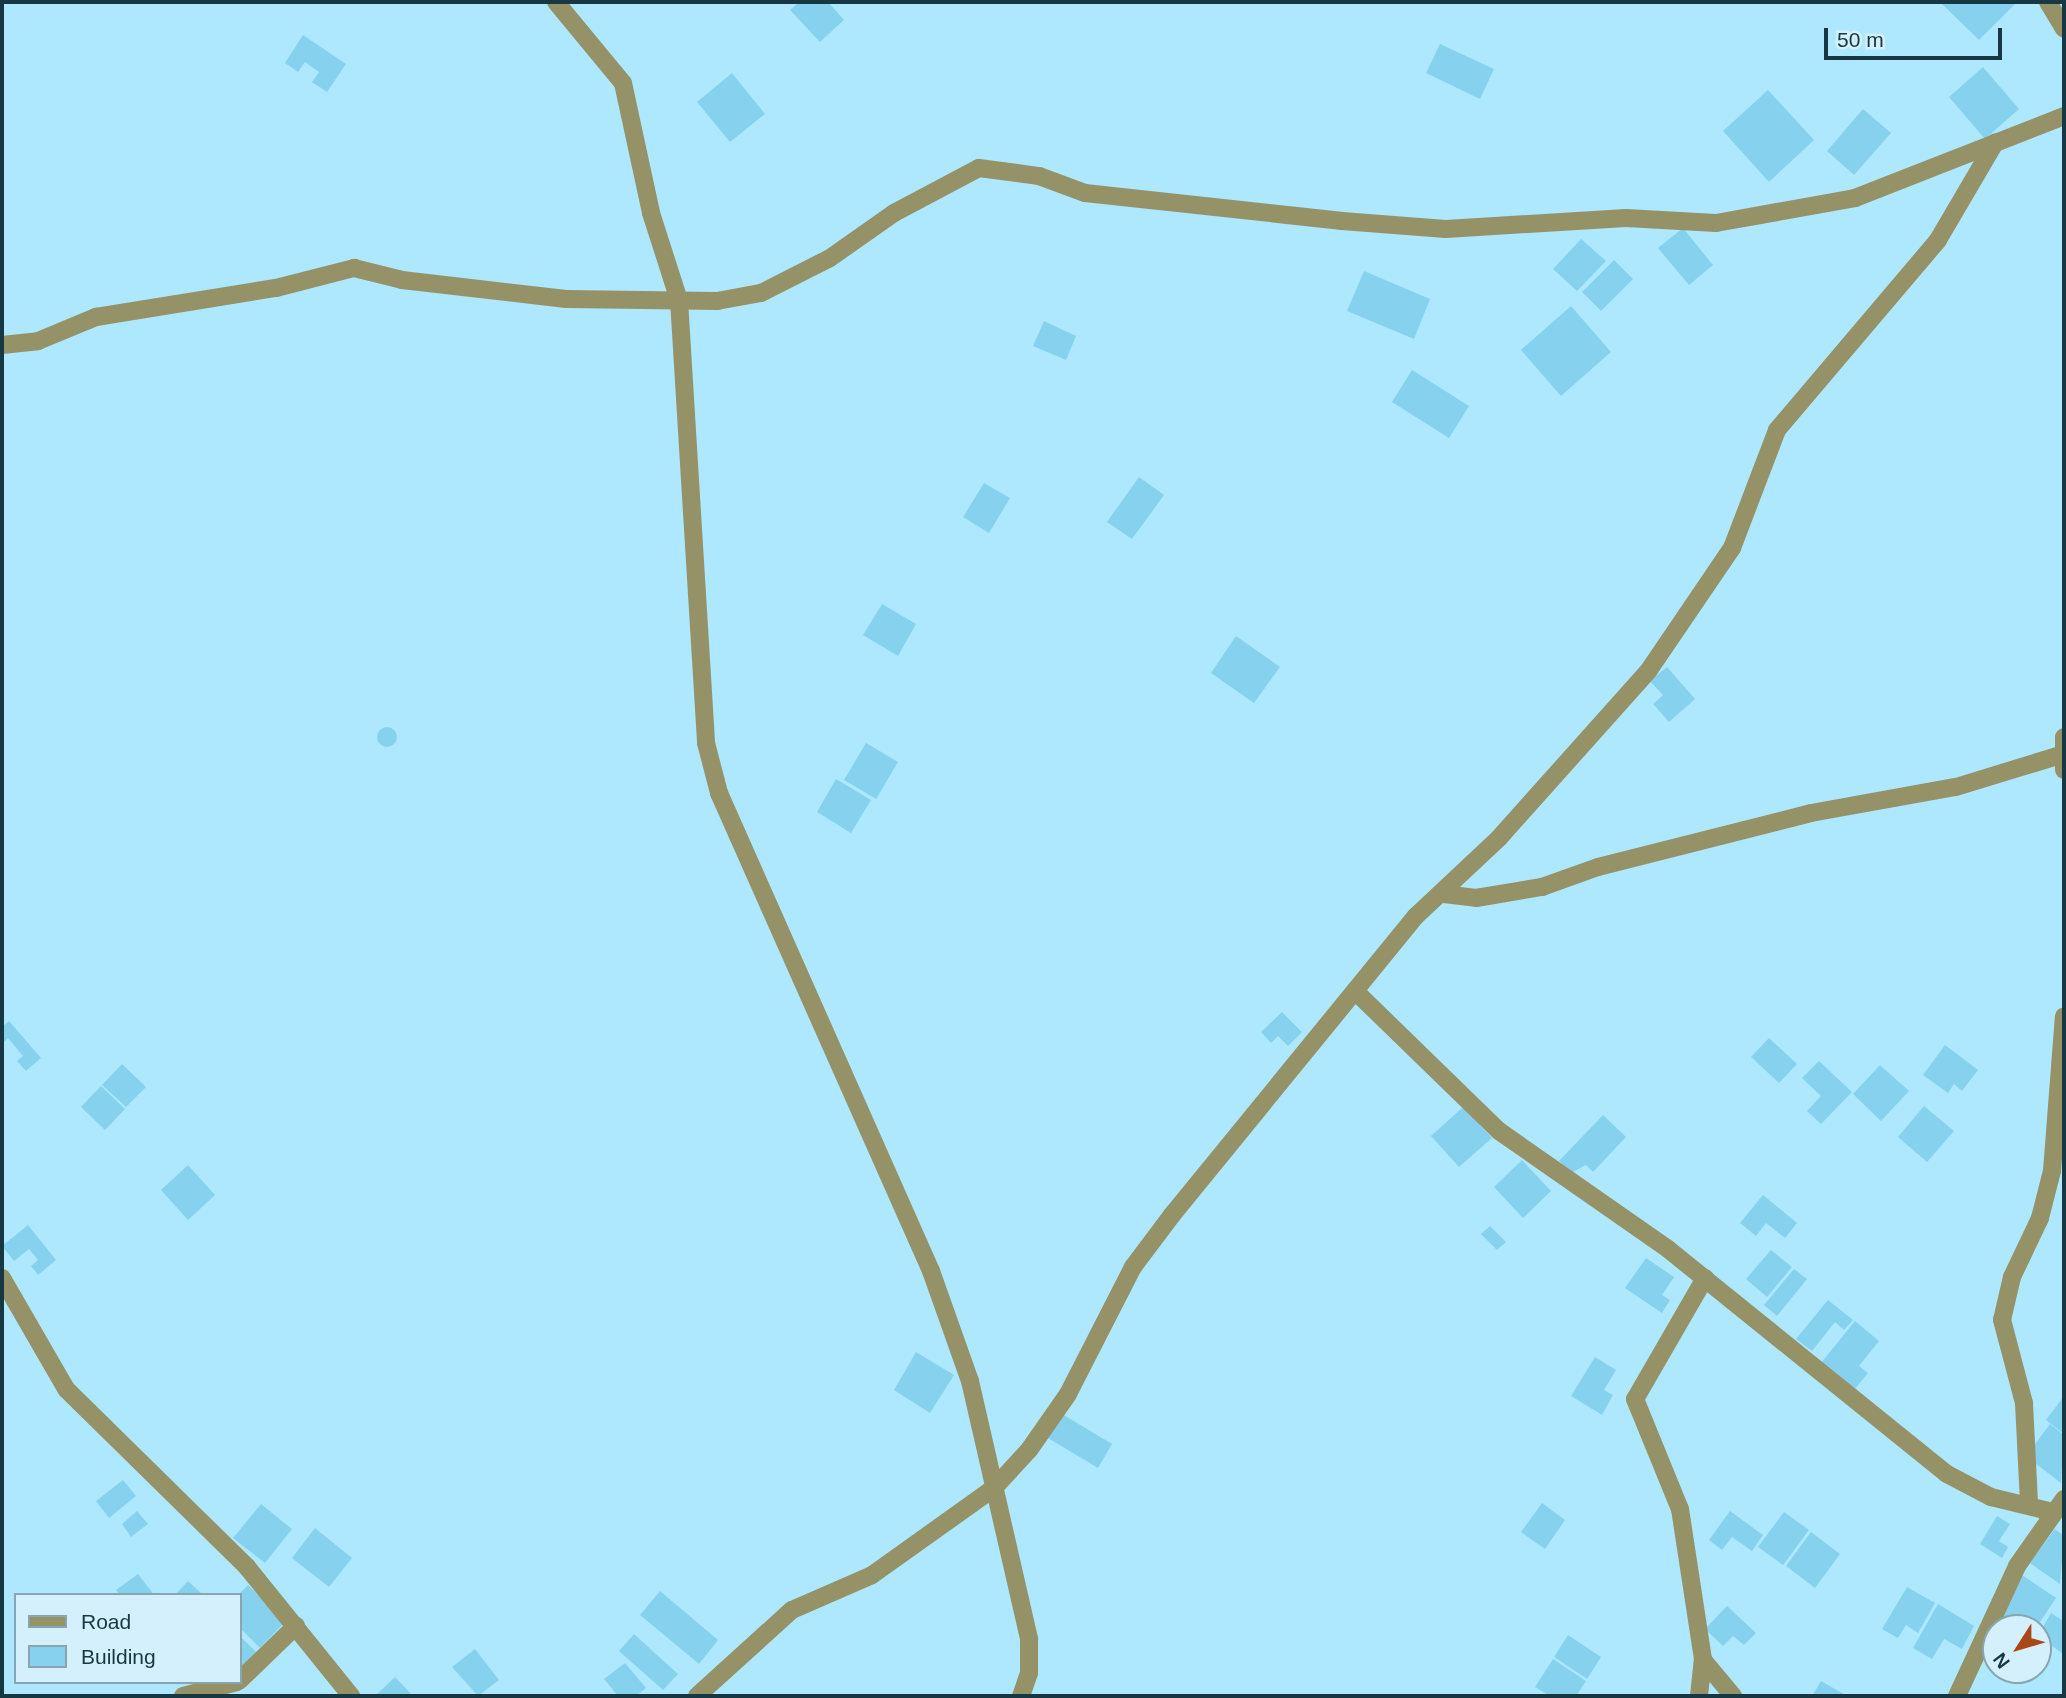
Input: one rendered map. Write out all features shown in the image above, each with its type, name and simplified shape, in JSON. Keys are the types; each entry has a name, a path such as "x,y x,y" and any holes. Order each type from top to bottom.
{"street":[{"path":"556,2 623,83 651,213 679,300 706,743 719,793 931,1270 970,1381 1029,1639 1029,1673 1021,1696"},
{"path":"2048,2 2063,22"},
{"path":"2,345 38,341 96,317 276,288 354,268 402,281 566,299 679,300 761,293 830,258 945,183 979,169 1039,176 1085,194 1342,222 1446,229 1626,218 1717,223 1855,198 2064,116"},
{"path":"697,1696 792,1610 873,1575 994,1488 1030,1450 1068,1394 1133,1267 1416,916 1444,894 1649,670 1732,548 1777,430 1938,240 1995,143"},
{"path":"1444,894 1476,898 1542,887 1598,867 1811,813 1956,787 2064,754"},
{"path":"1355,991 1499,1132 1705,1278 1947,1474 1991,1497 2059,1506 2017,1566 1963,1693"},
{"path":"2029,1502 2024,1403 2002,1320 2012,1277 2040,1218 2052,1171 2064,1016"},
{"path":"2,1278 66,1389 209,1526 296,1626 351,1696"},
{"path":"1699,1696 1703,1660 1680,1509 1635,1399 1705,1278"},
{"path":"242,1678 296,1626"},
{"path":"1703,1660 1733,1696"},
{"path":"183,1696 230,1684"},
{"path":"222,1696 236,1684"}],"building":[{"path":"799,2 828,2 844,20 820,42 790,10"},
{"path":"1940,2 2017,2 1979,40"},
{"path":"303,35 346,64 327,92 312,82 319,72 305,62 298,72 285,63"},
{"path":"1440,44 1494,69 1480,99 1426,73"},
{"path":"1983,67 2019,109 1985,139 1949,97"},
{"path":"732,73 765,114 730,142 697,102"},
{"path":"1768,90 1814,140 1769,182 1723,131"},
{"path":"1863,109 1891,133 1854,175 1827,151"},
{"path":"1683,228 1713,265 1689,285 1658,248"},
{"path":"1581,239 1606,261 1577,291 1553,269"},
{"path":"1614,260 1633,279 1601,311 1582,292"},
{"path":"1364,271 1430,299 1414,339 1347,311"},
{"path":"1571,306 1611,352 1561,396 1521,350"},
{"path":"1044,321 1076,336 1066,360 1033,346"},
{"path":"1412,370 1469,406 1449,438 1392,402"},
{"path":"1139,477 1164,495 1132,539 1107,522"},
{"path":"984,483 1010,498 989,533 963,517"},
{"path":"882,604 916,624 898,656 863,635"},
{"path":"1236,636 1280,667 1254,703 1211,673"},
{"path":"1667,667 1695,699 1669,722 1653,704 1663,695 1650,681"},
{"path":"387,727 394,730 397,737 394,744 387,747 380,744 377,737 380,730"},
{"path":"866,743 898,762 876,799 844,780"},
{"path":"836,779 871,800 851,833 817,812"},
{"path":"1282,1012 1302,1032 1288,1046 1278,1036 1271,1043 1261,1032"},
{"path":"9,1021 41,1058 26,1071 17,1061 23,1056 8,1038 2,1044 2,1027"},
{"path":"1769,1038 1797,1064 1779,1083 1751,1057"},
{"path":"1945,1045 1978,1070 1962,1091 1954,1084 1948,1093 1923,1075"},
{"path":"1819,1061 1852,1092 1821,1124 1807,1111 1821,1096 1802,1078"},
{"path":"122,1064 146,1087 126,1107 102,1085"},
{"path":"1880,1065 1909,1091 1881,1121 1853,1094"},
{"path":"101,1086 125,1109 105,1130 81,1107"},
{"path":"1924,1106 1954,1131 1927,1162 1898,1137"},
{"path":"1463,1107 1492,1138 1459,1167 1431,1136"},
{"path":"1603,1115 1626,1137 1593,1172 1586,1165 1571,1173 1559,1161"},
{"path":"1522,1160 1551,1191 1523,1218 1494,1187"},
{"path":"188,1165 215,1195 188,1220 161,1190"},
{"path":"1763,1195 1797,1223 1785,1238 1766,1223 1756,1236 1740,1223"},
{"path":"28,1225 56,1260 38,1275 31,1266 38,1260 29,1249 14,1261 2,1246"},
{"path":"1490,1226 1506,1242 1497,1250 1481,1234"},
{"path":"1771,1250 1792,1267 1767,1297 1746,1279"},
{"path":"1646,1258 1674,1277 1662,1295 1670,1300 1662,1313 1625,1288"},
{"path":"1794,1269 1807,1279 1777,1316 1764,1305"},
{"path":"1828,1300 1853,1320 1844,1330 1835,1322 1812,1351 1796,1339"},
{"path":"1855,1321 1879,1341 1859,1366 1868,1373 1854,1390 1821,1363"},
{"path":"916,1352 954,1375 930,1413 894,1390"},
{"path":"1595,1357 1616,1370 1604,1390 1613,1395 1602,1415 1571,1396"},
{"path":"2064,1396 2064,1434 2046,1420"},
{"path":"1062,1414 1112,1444 1098,1468 1048,1438"},
{"path":"2050,1424 2064,1435 2061,1483 2026,1456"},
{"path":"123,1480 136,1496 109,1518 96,1501"},
{"path":"1542,1503 1565,1520 1545,1549 1521,1532"},
{"path":"261,1504 292,1529 265,1563 233,1538"},
{"path":"137,1511 148,1524 131,1537 122,1524"},
{"path":"1730,1511 1763,1535 1752,1551 1732,1537 1722,1550 1709,1540"},
{"path":"1784,1512 1809,1530 1783,1565 1758,1547"},
{"path":"1997,1516 2010,1524 1999,1541 2008,1547 2002,1558 1980,1544"},
{"path":"315,1528 352,1558 329,1587 292,1558"},
{"path":"2055,1529 2064,1536 2060,1584 2030,1563"},
{"path":"1811,1532 1840,1554 1815,1588 1786,1566"},
{"path":"138,1574 152,1593 118,1593 116,1590"},
{"path":"2022,1575 2056,1598 2045,1614 1996,1614"},
{"path":"188,1581 201,1593 177,1593"},
{"path":"248,1585 285,1622 260,1648 242,1630 240,1593"},
{"path":"1907,1587 1935,1603 1918,1633 1906,1625 1898,1638 1882,1629"},
{"path":"660,1591 718,1640 699,1664 640,1615"},
{"path":"1938,1604 1974,1626 1962,1649 1944,1639 1932,1659 1913,1648"},
{"path":"1727,1606 1756,1633 1744,1645 1733,1636 1723,1646 1705,1629"},
{"path":"2050,1614 2062,1620 2064,1616 2062,1653 2052,1646"},
{"path":"634,1634 678,1674 663,1690 619,1651"},
{"path":"1568,1635 1601,1657 1587,1679 1554,1657"},
{"path":"242,1638 256,1652 242,1666"},
{"path":"475,1649 499,1680 478,1696 452,1667"},
{"path":"1553,1659 1586,1681 1576,1696 1550,1696 1535,1687"},
{"path":"625,1663 646,1688 636,1696 618,1696 604,1679"},
{"path":"395,1677 413,1696 375,1696"},
{"path":"1821,1681 1847,1696 1812,1696"}]}
